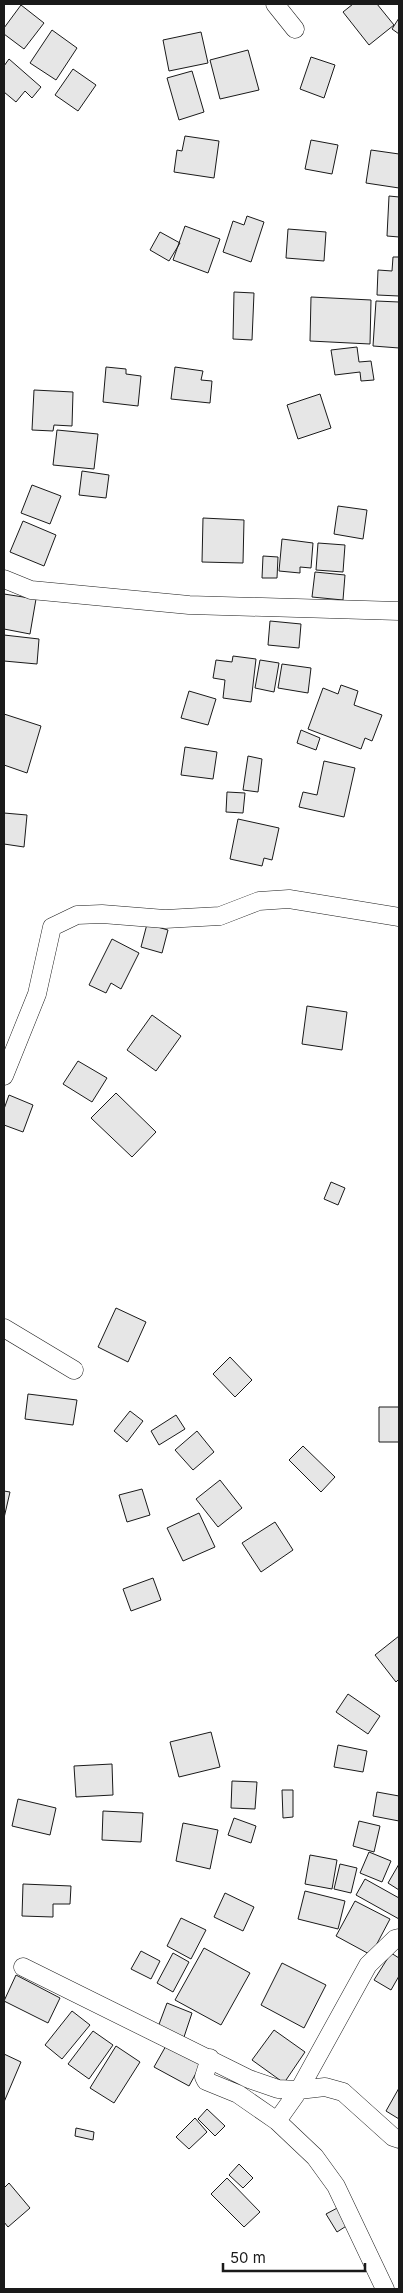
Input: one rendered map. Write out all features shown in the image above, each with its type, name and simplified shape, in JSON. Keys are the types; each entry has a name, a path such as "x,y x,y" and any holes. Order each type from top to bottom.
{"street":[{"path":"275,4 295,28"},
{"path":"4,579 31,590 189,605 399,611"},
{"path":"4,1076 36,994 52,927 62,920 77,916 102,914 165,919 220,916 259,901 289,899 399,917"},
{"path":"4,1328 74,1370"},
{"path":"277,2121 299,2090 368,1965 395,1939 399,1938"},
{"path":"23,1967 249,2078 278,2089 299,2090 324,2087 342,2092 393,2137 399,2139"},
{"path":"210,2058 204,2076 206,2081 238,2094 277,2121 316,2157 336,2186 385,2289"}],"building":[{"path":"353,4 377,4 394,25 369,45 343,12"},
{"path":"21,5 44,23 24,49 4,34 4,28"},
{"path":"399,18 399,34 392,29"},
{"path":"52,30 77,48 56,80 30,63"},
{"path":"201,32 208,63 169,71 163,40"},
{"path":"248,50 259,90 220,99 210,60"},
{"path":"311,57 335,65 324,98 300,89"},
{"path":"9,59 41,87 32,98 25,91 16,102 4,92 4,66"},
{"path":"73,69 96,85 78,111 55,95"},
{"path":"192,71 204,112 179,120 167,78"},
{"path":"185,136 219,141 214,178 174,172 177,150 182,151"},
{"path":"311,140 338,145 332,174 305,169"},
{"path":"371,150 399,154 399,188 366,183"},
{"path":"389,196 399,197 399,237 387,236"},
{"path":"247,216 264,222 251,262 223,252 233,221 244,225"},
{"path":"185,226 220,239 208,273 173,260"},
{"path":"288,229 326,232 324,261 286,258"},
{"path":"160,232 180,243 169,261 150,250"},
{"path":"393,257 399,257 399,296 377,295 378,270 392,271"},
{"path":"234,292 254,293 252,340 233,339"},
{"path":"311,297 371,300 370,344 310,341"},
{"path":"376,301 399,302 399,348 373,346"},
{"path":"357,347 359,362 371,361 374,380 361,381 360,372 335,375 331,350"},
{"path":"106,367 126,369 126,374 141,376 138,406 103,402"},
{"path":"175,367 203,371 201,380 212,381 210,403 171,399"},
{"path":"34,390 73,392 72,426 54,425 53,431 32,430"},
{"path":"320,394 331,428 298,439 287,405"},
{"path":"57,430 98,434 94,469 53,465"},
{"path":"82,471 109,475 106,498 79,495"},
{"path":"32,485 61,496 50,524 21,513"},
{"path":"338,506 367,510 363,539 334,534"},
{"path":"203,518 244,520 243,563 202,562"},
{"path":"23,521 56,535 44,566 10,552"},
{"path":"282,539 313,543 311,568 300,567 300,573 279,571"},
{"path":"318,543 345,545 343,572 316,570"},
{"path":"263,556 278,557 277,578 262,578"},
{"path":"315,572 345,575 343,600 312,597"},
{"path":"4,594 36,599 30,634 4,629"},
{"path":"270,621 301,624 299,648 268,645"},
{"path":"4,635 39,639 37,664 4,661"},
{"path":"233,656 256,659 251,702 223,698 225,680 213,678 216,660 232,662"},
{"path":"260,660 279,663 274,692 255,688"},
{"path":"282,664 311,668 308,693 278,688"},
{"path":"341,685 358,691 354,705 382,715 372,741 365,738 361,749 308,729 323,688 338,694"},
{"path":"189,691 216,699 208,725 181,718"},
{"path":"4,714 41,726 27,773 4,765"},
{"path":"301,730 320,738 316,750 297,743"},
{"path":"185,747 217,752 213,779 181,775"},
{"path":"248,756 262,759 258,792 243,790"},
{"path":"324,761 355,768 344,817 299,807 303,792 317,795"},
{"path":"227,792 245,793 243,813 226,812"},
{"path":"4,813 27,815 24,847 4,844"},
{"path":"238,819 279,828 272,860 264,858 262,866 230,859"},
{"path":"147,924 168,930 162,953 141,947"},
{"path":"112,939 139,953 121,989 111,983 106,993 89,985"},
{"path":"307,1006 347,1012 342,1050 302,1044"},
{"path":"152,1015 181,1036 156,1071 127,1050"},
{"path":"78,1061 107,1078 92,1102 63,1084"},
{"path":"116,1093 156,1132 132,1157 91,1118"},
{"path":"9,1095 33,1105 23,1132 4,1125 4,1109"},
{"path":"331,1182 345,1188 338,1205 324,1199"},
{"path":"116,1308 146,1322 128,1362 98,1347"},
{"path":"230,1357 252,1380 235,1397 213,1374"},
{"path":"28,1394 77,1400 73,1425 25,1419"},
{"path":"379,1407 399,1407 399,1442 379,1442"},
{"path":"130,1411 143,1421 127,1442 114,1431"},
{"path":"176,1415 185,1429 159,1445 151,1431"},
{"path":"197,1431 214,1452 193,1470 175,1450"},
{"path":"303,1446 335,1477 321,1492 289,1460"},
{"path":"220,1480 242,1508 218,1527 196,1499"},
{"path":"142,1489 150,1515 127,1522 119,1495"},
{"path":"4,1491 10,1492 4,1518"},
{"path":"199,1513 215,1547 183,1561 167,1528"},
{"path":"275,1522 293,1550 261,1572 242,1543"},
{"path":"153,1578 161,1600 131,1611 123,1589"},
{"path":"399,1636 399,1679 396,1682 375,1655"},
{"path":"348,1694 380,1716 368,1734 336,1712"},
{"path":"211,1732 220,1767 179,1777 170,1742"},
{"path":"338,1745 367,1751 363,1772 334,1767"},
{"path":"112,1764 113,1795 76,1797 74,1766"},
{"path":"232,1781 257,1782 255,1809 231,1808"},
{"path":"282,1790 293,1790 293,1817 283,1818"},
{"path":"377,1792 399,1796 399,1821 373,1816"},
{"path":"18,1799 56,1808 50,1835 12,1826"},
{"path":"103,1811 143,1813 141,1842 102,1840"},
{"path":"234,1818 256,1826 251,1843 228,1835"},
{"path":"359,1821 380,1826 374,1852 353,1846"},
{"path":"183,1823 218,1830 210,1869 176,1861"},
{"path":"369,1852 391,1861 382,1882 360,1873"},
{"path":"310,1855 337,1860 332,1889 305,1884"},
{"path":"340,1864 357,1868 351,1893 334,1889"},
{"path":"399,1864 399,1890 388,1883"},
{"path":"365,1879 399,1898 399,1919 356,1895"},
{"path":"23,1884 71,1886 70,1904 53,1904 53,1917 22,1916"},
{"path":"305,1891 345,1901 338,1929 298,1919"},
{"path":"225,1893 254,1907 243,1931 214,1917"},
{"path":"355,1901 390,1919 371,1955 336,1936"},
{"path":"181,1918 206,1930 191,1959 167,1946"},
{"path":"204,1948 250,1973 221,2025 175,2000"},
{"path":"141,1951 160,1961 151,1979 131,1969"},
{"path":"173,1953 189,1962 173,1992 157,1983"},
{"path":"391,1953 399,1958 399,1976 391,1990 374,1980"},
{"path":"282,1963 326,1985 304,2028 261,2005"},
{"path":"16,1975 60,1998 48,2023 4,2001"},
{"path":"167,2003 192,2013 184,2037 158,2027"},
{"path":"72,2011 90,2025 62,2059 45,2045"},
{"path":"274,2030 305,2052 284,2083 252,2060"},
{"path":"93,2031 113,2045 89,2079 68,2064"},
{"path":"167,2044 201,2064 189,2086 154,2067"},
{"path":"116,2046 140,2062 114,2103 90,2088"},
{"path":"4,2054 21,2062 4,2102"},
{"path":"399,2088 399,2119 386,2111"},
{"path":"207,2109 225,2126 215,2136 198,2119"},
{"path":"195,2118 207,2132 189,2149 176,2137"},
{"path":"76,2128 94,2132 93,2140 75,2136"},
{"path":"239,2164 253,2178 243,2188 229,2175"},
{"path":"227,2178 260,2212 244,2227 211,2194"},
{"path":"9,2183 30,2208 8,2227 4,2222 4,2188"},
{"path":"341,2206 351,2223 337,2232 326,2214"}]}
